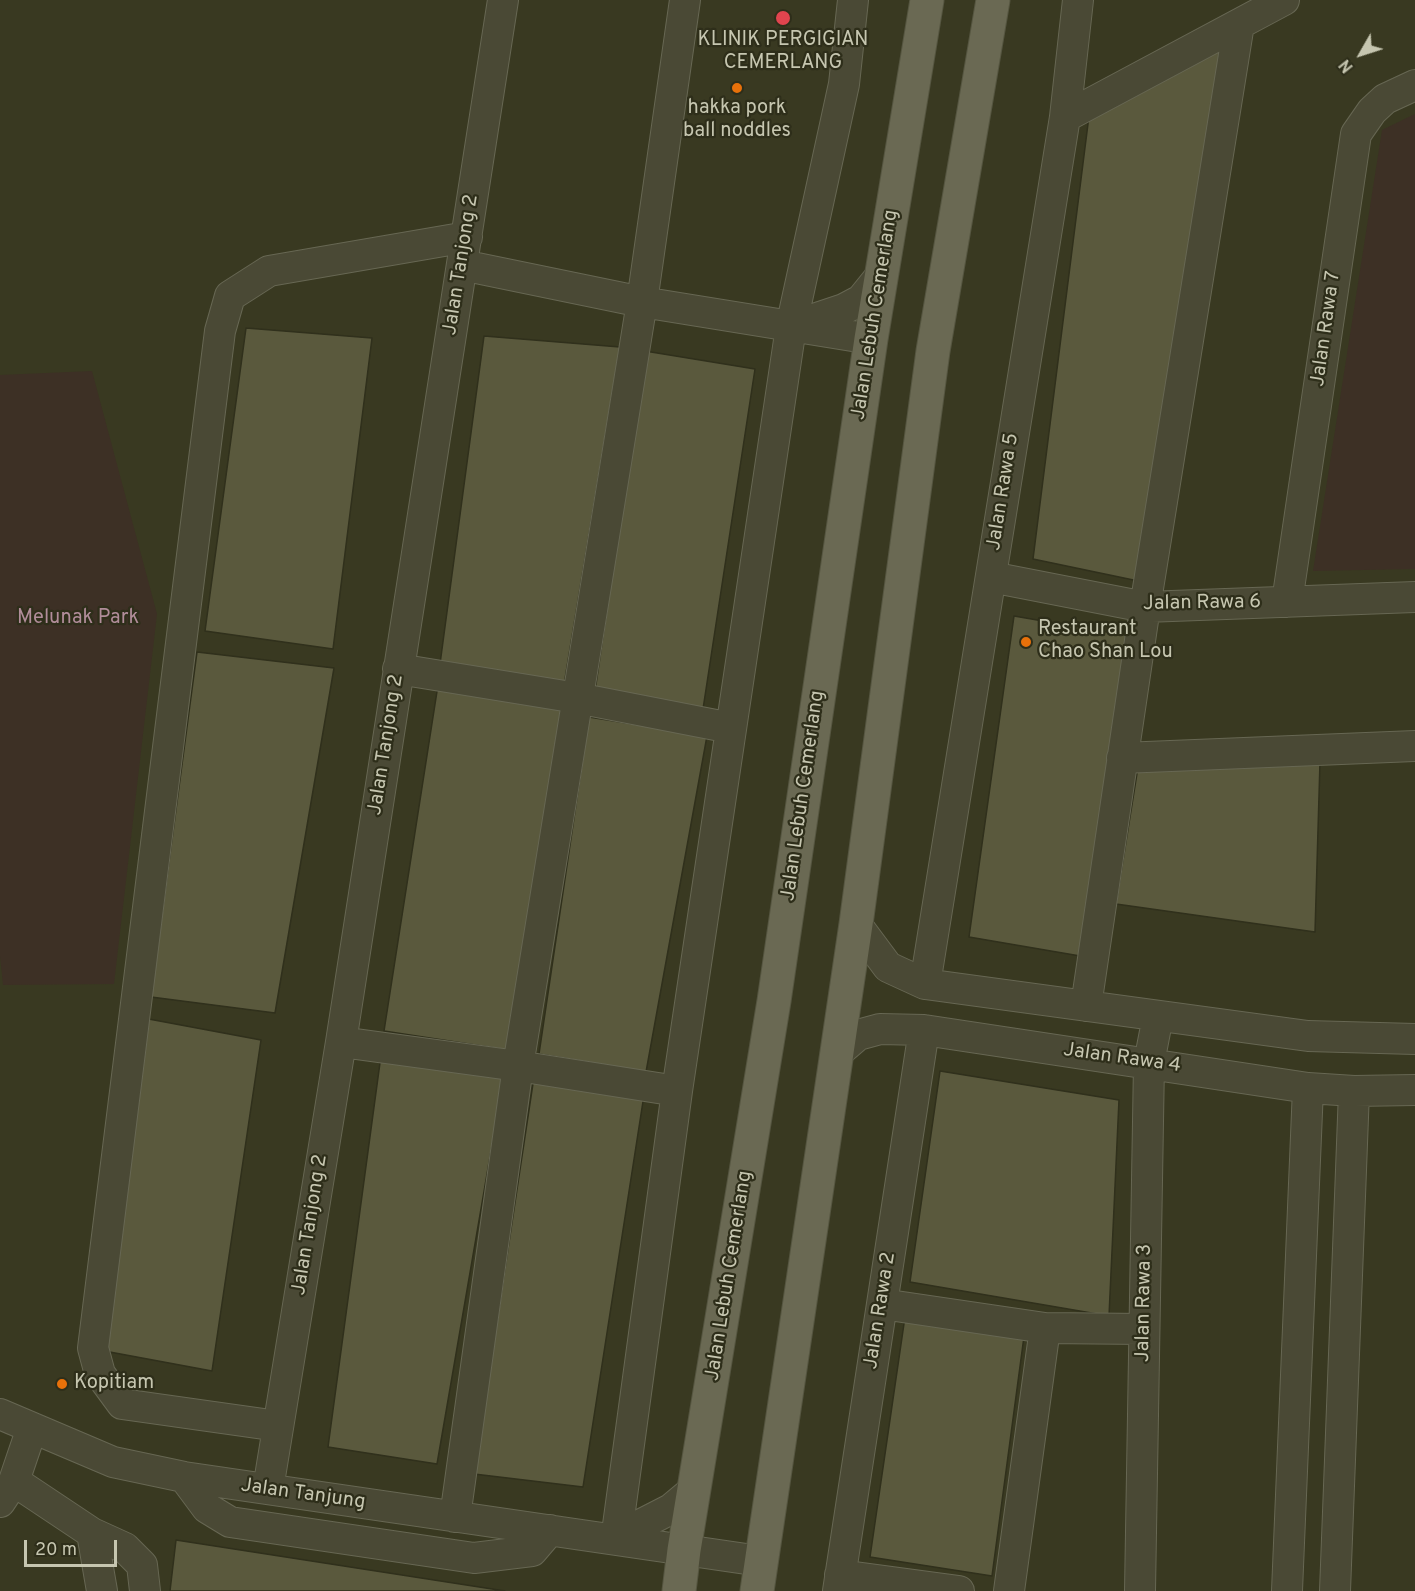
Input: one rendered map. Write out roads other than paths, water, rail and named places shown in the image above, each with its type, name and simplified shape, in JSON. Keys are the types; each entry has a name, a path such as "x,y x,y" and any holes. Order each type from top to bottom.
{"main road":[{"name":"Jalan Lebuh Cemerlang","path":"679,1591 774,1001 871,339 927,0"},
{"path":"759,1576 856,924 933,351 993,0"}],"street":[{"name":"Jalan Tanjong 2","path":"268,1490 341,1042 503,0"},
{"path":"455,1517 518,1066 642,302 685,0"},
{"path":"616,1540 678,1091 791,327 844,84 853,0"},
{"name":"Jalan Rawa 5","path":"925,984 1065,117 1078,0"},
{"path":"1065,117 1284,0"},
{"path":"1086,1006 1144,608 1239,24"},
{"name":"Jalan Rawa 7","path":"1287,602 1356,134 1372,111 1385,99 1415,85"},
{"path":"278,1426 122,1404 100,1374 93,1348 220,331 231,296 269,271 465,251 642,302 871,339"},
{"path":"791,327 844,309 861,300 882,274"},
{"name":"Jalan Rawa 6","path":"991,577 1144,608 1415,597"},
{"path":"398,669 577,698 731,728"},
{"path":"1122,758 1415,746"},
{"path":"856,924 888,967 925,984 1308,1036 1415,1039"},
{"name":"Jalan Rawa 3","path":"1140,1591 1149,1063 1158,1016"},
{"name":"Jalan Rawa 4","path":"837,1053 858,1035 880,1029 924,1030 1308,1088 1354,1091 1415,1090"},
{"name":"Jalan Rawa 2","path":"839,1583 924,1030"},
{"path":"341,1042 678,1091"},
{"path":"1287,1591 1308,1088"},
{"path":"1335,1591 1354,1091"},
{"path":"882,1304 1045,1328 1144,1329"},
{"path":"1009,1591 1045,1328"},
{"name":"Jalan Tanjung","path":"0,1414 113,1462 184,1478 684,1550 759,1576"},
{"path":"32,1428 7,1491 125,1548 142,1565 145,1591"},
{"path":"184,1478 207,1508 230,1522 474,1558 532,1551 550,1530"},
{"path":"616,1540 628,1531 671,1509 695,1489"},
{"path":"92,1533 102,1591"},
{"path":"839,1583 959,1591"}],"place":[{"name":"KLINIK PERGIGIAN CEMERLANG","path":"783,18"},
{"name":"hakka pork ball noddles","path":"737,88"},
{"name":"Restaurant Chao Shan Lou","path":"1026,642"},
{"name":"Kopitiam","path":"62,1384"}],"park label":[{"name":"Melunak Park","path":"78,619"}]}
